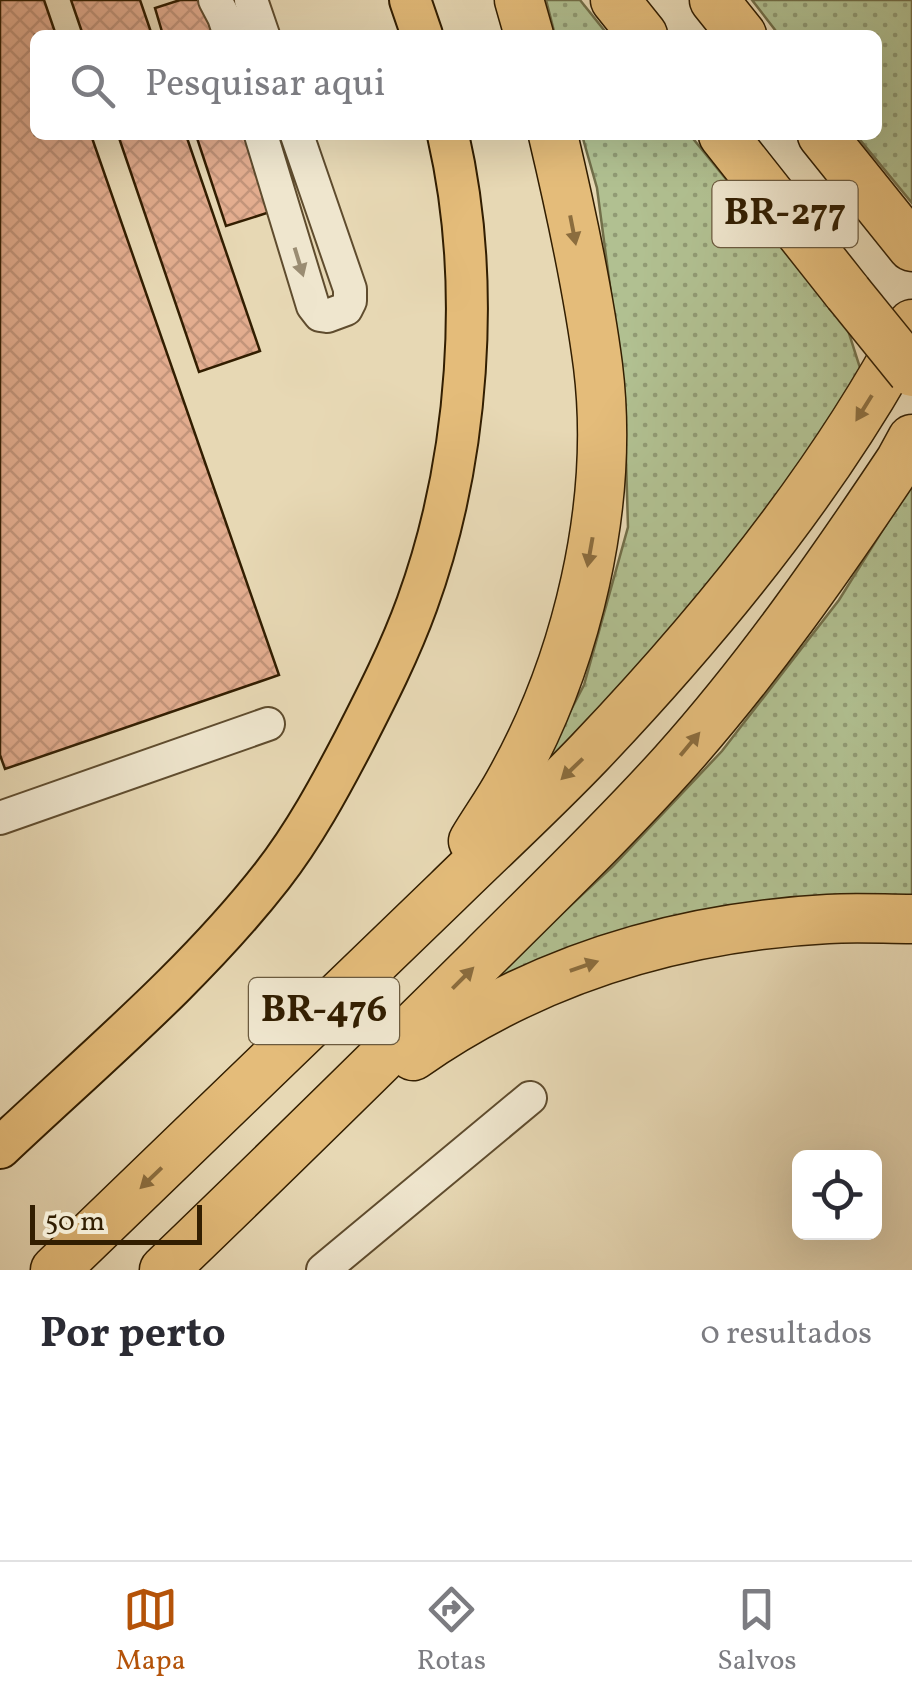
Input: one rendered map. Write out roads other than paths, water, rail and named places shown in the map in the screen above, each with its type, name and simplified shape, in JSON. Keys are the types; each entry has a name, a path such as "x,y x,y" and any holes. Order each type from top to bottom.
{"highway":[{"path":"520,0 528,30"},
{"path":"615,0 639,30"},
{"path":"714,0 738,30"},
{"path":"426,912 509,784 538,725 563,663 582,598 595,524 602,448 598,368 554,140"},
{"name":"BR-277","path":"727,140 912,372"},
{"name":"BR-277","path":"826,140 901,232"},
{"path":"426,912 587,755 720,606 821,473 887,371 912,324"},
{"path":"164,1270 320,1120 674,762 807,598 890,477 912,438"},
{"name":"BR-476","path":"55,1270 426,912"},
{"path":"320,1120 441,1036 505,1000 572,970 645,947 732,930 828,919 912,919"}],"main road":[{"path":"410,0 420,30"},
{"path":"0,1148 185,974 232,926 274,874 345,759 397,652 417,603 445,506 462,389 468,286 464,229 449,140"}],"lane":[{"path":"216,0 228,30"},
{"path":"250,0 260,30"},
{"path":"262,140 313,306 320,315 327,316 346,310 350,290 299,140"},
{"path":"285,216 320,203"},
{"path":"0,818 268,724"},
{"path":"323,1270 530,1098"}]}
